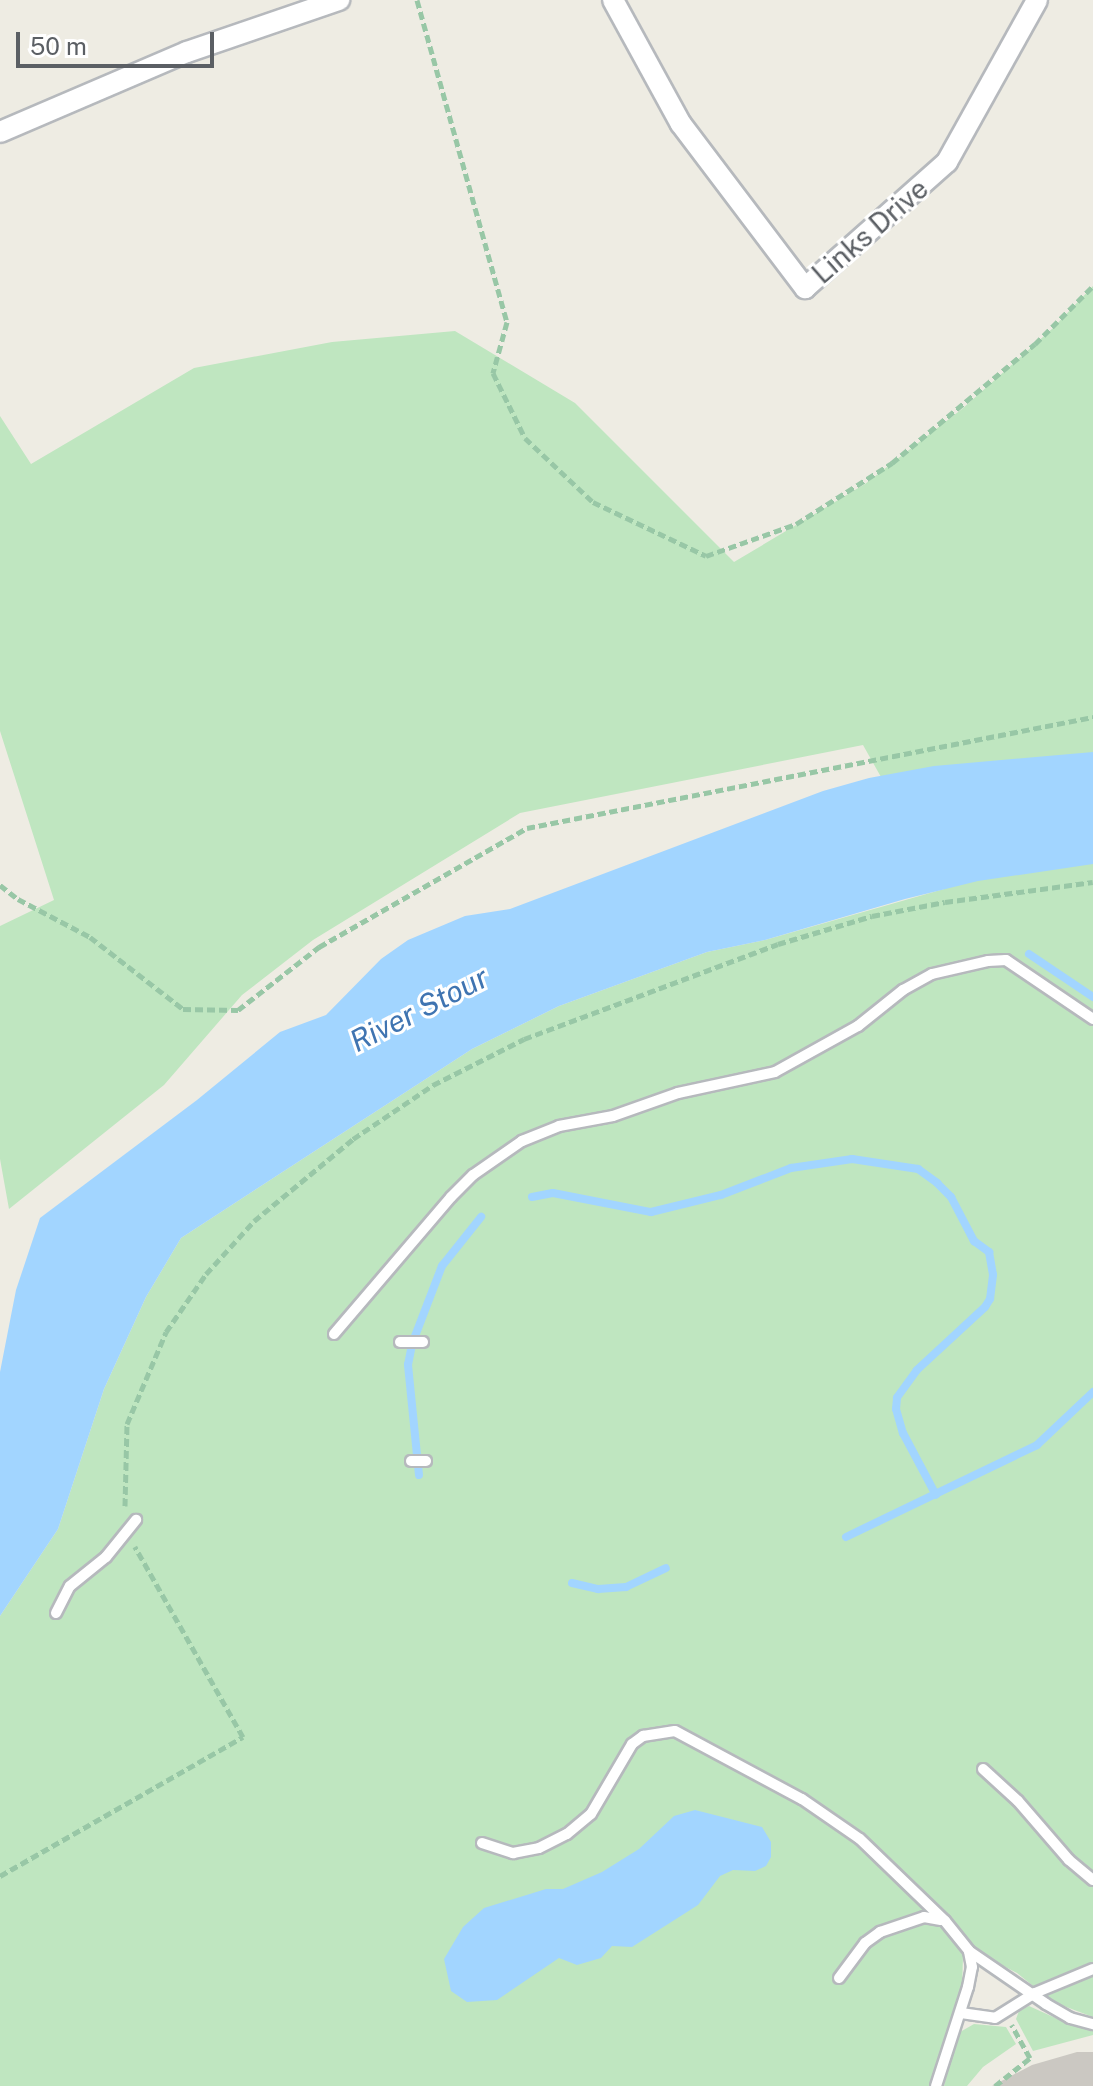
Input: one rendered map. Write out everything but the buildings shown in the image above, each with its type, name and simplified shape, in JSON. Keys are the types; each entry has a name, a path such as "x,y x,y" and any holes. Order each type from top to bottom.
{"street":[{"path":"0,132 187,52 339,0"},
{"name":"Links Drive","path":"613,0 681,124 805,288 947,162 1037,0"}],"lane":[{"path":"334,1334 451,1197 473,1175 522,1141 559,1126 613,1116 678,1093 775,1072 858,1026 903,990 932,974 988,961 1006,960 1093,1019"},
{"path":"400,1342 423,1342"},
{"path":"411,1461 426,1461"},
{"path":"56,1613 70,1586 106,1557 132,1524"},
{"path":"482,1843 513,1853 539,1848 567,1834 591,1814 632,1744 643,1736 675,1731 763,1776 860,1839 945,1921 969,1951 1035,1993 1046,2004 1070,2018 1093,2024"},
{"path":"983,1769 1009,1792 1069,1860 1093,1880"},
{"path":"839,1978 865,1943 880,1932 924,1917 945,1921"},
{"path":"936,2086 961,2013 972,1967 969,1951"},
{"path":"961,2013 995,2018 1035,1993 1093,1969"}],"path":[{"path":"417,0 507,322 493,373 525,438 593,502 706,556 796,524 892,463 1035,344 1093,286"},
{"path":"0,885 29,906 90,937 183,1009 238,1010 319,947 527,828 1093,717"},
{"path":"0,1876 243,1737 134,1546 132,1524 125,1514 127,1424 166,1332 206,1274 254,1221 353,1139 433,1085 524,1039 778,944 872,916 945,902 1093,882"},
{"path":"995,2086 1030,2058 1005,2014"}],"green space":[{"path":"1093,286 1093,2017 1053,2002 1017,1973 957,1942 963,1956 962,1990 930,2086 0,2086 0,1616 58,1529 104,1389 146,1297 181,1238 472,1049 559,1006 707,952 765,940 944,889 863,745 520,813 313,940 242,995 164,1085 9,1209 0,1159 0,926 54,900 0,731 0,416 31,464 194,368 332,342 455,331 575,403 734,562 865,484 962,409 1053,328"},
{"path":"1029,2006 1071,2025 1093,2028 1093,2035 1033,2051 1016,2019 1019,2011"},
{"path":"974,2024 1006,2027 1016,2044 983,2067 967,2086 944,2086 954,2043 960,2032"}],"water":[{"name":"River Stour","path":"1093,752 1093,864 978,881 905,899 765,940 707,952 559,1006 472,1049 181,1238 146,1297 104,1389 58,1529 0,1616 0,1372 16,1290 40,1218 197,1100 280,1032 326,1015 381,959 408,940 465,916 510,909 823,791 869,778 934,766"},
{"path":"695,1810 762,1827 771,1842 771,1857 766,1866 755,1871 733,1870 720,1876 698,1905 632,1947 612,1946 601,1958 577,1965 559,1958 497,2000 467,2002 451,1991 444,1959 463,1927 484,1908 546,1889 563,1889 602,1872 639,1849 674,1816"}],"waterway":[{"path":"1029,954 1093,997"},
{"path":"532,1197 553,1193 651,1212 721,1195 791,1168 852,1159 918,1169 937,1183 951,1197 974,1241 989,1252 993,1275 990,1299 985,1307 917,1370 897,1398 896,1409 903,1433 936,1495"},
{"path":"419,1475 408,1365 412,1344 442,1266 481,1217"},
{"path":"846,1537 1037,1445 1093,1392"},
{"path":"572,1583 598,1589 626,1587 666,1568"}]}
